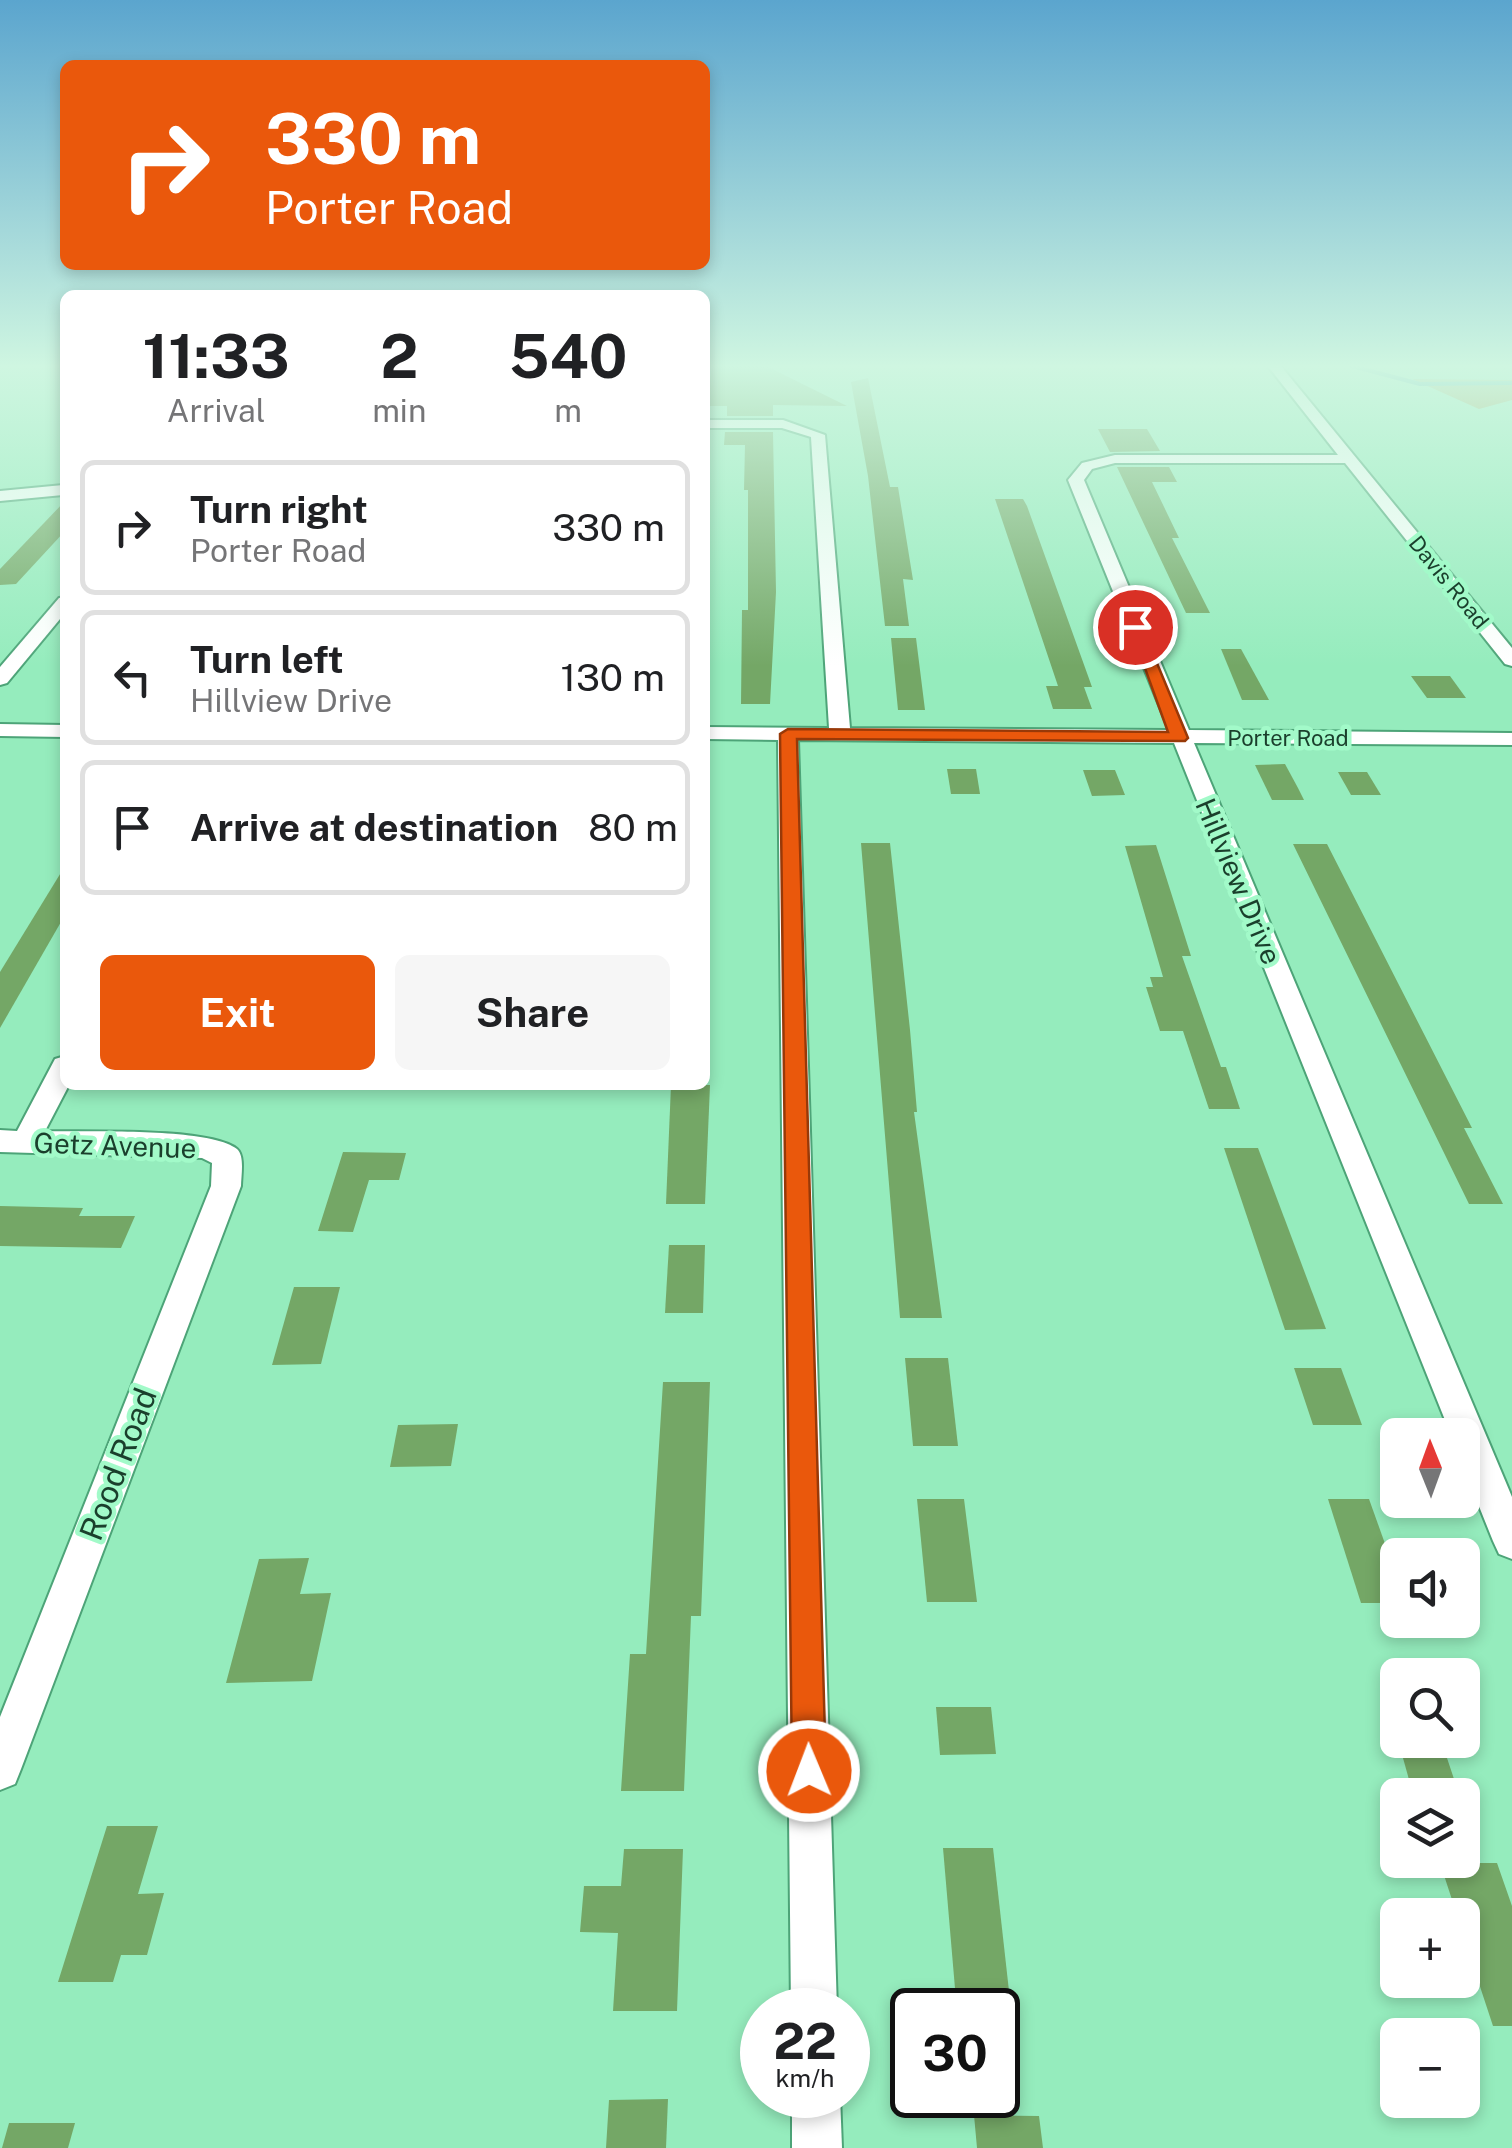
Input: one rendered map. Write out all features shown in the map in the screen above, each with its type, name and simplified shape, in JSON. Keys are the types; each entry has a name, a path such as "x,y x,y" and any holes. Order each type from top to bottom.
{"street":[{"path":"820,465 840,734"},
{"name":"Hillview Drive","path":"1091,465 1076,480 1512,1541"},
{"name":"Davis Road","path":"1355,465 1512,660"},
{"path":"0,496 60,490"},
{"path":"0,679 60,608"},
{"path":"0,730 60,730"},
{"name":"Porter Road","path":"710,733 1512,739"},
{"path":"788,734 814,1988"},
{"path":"13,1141 60,1073"},
{"name":"Getz Avenue","path":"13,1141 205,1147 228,1157"},
{"name":"Rood Road","path":"0,1769 226,1186 228,1157"},
{"path":"816,2118 817,2148"}],"building":[{"path":"745,465 774,465 776,592 770,704 741,704 742,610 748,610 748,490 744,490"},
{"path":"866,465 886,465 890,487 898,487 913,580 903,579 909,626 885,626"},
{"path":"1117,467 1169,467 1177,482 1152,482 1179,538 1172,538 1210,613 1186,613"},
{"path":"995,499 1023,499 1027,506 1092,687 1084,687 1092,709 1053,709 1046,686 1058,686"},
{"path":"60,506 60,536 16,584 0,585 0,569"},
{"path":"891,638 916,638 925,710 898,710"},
{"path":"1221,649 1241,649 1269,700 1242,700"},
{"path":"1411,676 1450,676 1466,698 1427,698"},
{"path":"1285,764 1304,800 1272,800 1255,765"},
{"path":"947,769 976,769 980,794 951,794"},
{"path":"1083,770 1115,770 1125,795 1092,796"},
{"path":"1338,772 1367,772 1381,795 1351,795"},
{"path":"861,843 890,843 910,1030 914,1112 942,1318 900,1318"},
{"path":"1293,844 1327,844 1472,1128 1464,1128 1503,1204 1469,1204"},
{"path":"1156,845 1191,956 1182,956 1240,1109 1209,1109 1183,1031 1160,1031 1146,987 1153,987 1150,977 1163,977 1125,846"},
{"path":"60,874 60,924 0,1028 0,972"},
{"path":"671,1090 710,1090 705,1204 666,1204"},
{"path":"1224,1148 1258,1148 1326,1329 1285,1330"},
{"path":"343,1152 406,1153 399,1180 369,1180 353,1232 318,1231"},
{"path":"0,1206 83,1208 79,1216 135,1216 121,1248 0,1246"},
{"path":"669,1245 705,1245 703,1313 665,1313"},
{"path":"294,1287 340,1287 321,1364 272,1365"},
{"path":"905,1358 948,1358 958,1446 913,1446"},
{"path":"1294,1368 1341,1368 1362,1425 1313,1425"},
{"path":"663,1382 710,1382 701,1616 691,1616 684,1791 621,1791 630,1654 646,1654"},
{"path":"458,1424 451,1466 390,1467 398,1425"},
{"path":"917,1499 964,1499 977,1602 927,1602"},
{"path":"1328,1499 1369,1499 1383,1538 1380,1603 1361,1603"},
{"path":"309,1558 300,1594 331,1593 312,1681 226,1683 259,1559"},
{"path":"936,1707 991,1707 996,1754 940,1755"},
{"path":"1403,1758 1447,1758 1454,1778 1409,1778"},
{"path":"107,1826 158,1826 138,1894 164,1893 147,1955 121,1955 113,1982 58,1982"},
{"path":"943,1848 993,1848 1009,1988 955,1988"},
{"path":"624,1849 683,1849 677,2011 613,2011 618,1933 580,1932 584,1886 621,1886"},
{"path":"1480,1863 1497,1863 1512,1906 1512,2026 1493,2026 1480,1987 1480,1898 1451,1898 1445,1878 1480,1878"},
{"path":"668,2099 666,2148 606,2148 609,2100"},
{"path":"1039,2116 1043,2148 977,2148 974,2118"},
{"path":"9,2123 75,2123 68,2148 2,2148"}],"route":[{"path":"809,1771 788,734 1179,738 1135,627"}]}
